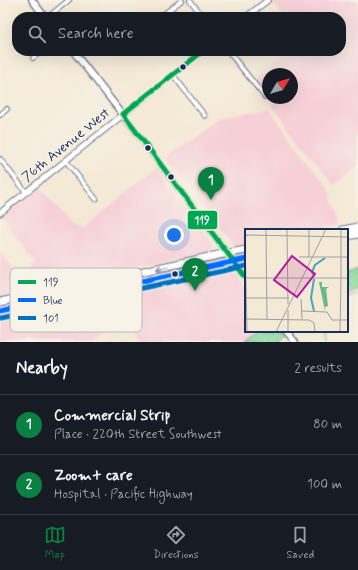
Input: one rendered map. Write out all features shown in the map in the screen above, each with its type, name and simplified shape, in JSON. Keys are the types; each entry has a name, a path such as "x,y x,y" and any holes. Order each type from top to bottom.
{"highway":[{"path":"348,229 358,227"},
{"path":"348,236 358,234"},
{"path":"142,273 245,250"},
{"path":"142,281 245,258"},
{"path":"0,302 10,300"},
{"path":"0,311 10,309"}],"main road":[{"path":"32,0 42,12"},
{"path":"77,56 123,114 245,277"},
{"path":"287,332 295,342"}],"street":[{"path":"53,12 69,0"},
{"path":"166,12 182,0"},
{"path":"190,0 199,12"},
{"path":"252,12 268,0"},
{"name":"76th Avenue West","path":"0,213 197,56"},
{"path":"232,56 262,94"},
{"path":"173,75 205,116"},
{"path":"0,115 7,109"},
{"path":"0,159 26,192"},
{"path":"66,161 96,199"}],"shaded area":[{"path":"358,0 358,167 334,185 272,104 298,104 298,68 271,68 286,56 346,56 346,12 280,12 272,1"},
{"path":"262,75 262,91 254,81"},
{"path":"269,108 329,189 341,225 321,229 245,229 245,245 234,247 165,158 218,118"},
{"path":"156,168 213,244 213,250 133,268 31,268 37,264 1,218 40,187 71,226 83,228"},
{"path":"0,251 14,268 10,268 10,295 0,297"},
{"path":"231,268 245,288 245,332 257,332 243,342 143,342 135,332 142,332 142,286"},
{"path":"10,314 10,332 103,332 90,342 0,342 0,316"}],"green space":[{"path":"358,269 358,289 348,294 348,273"},
{"path":"257,332 280,332 282,335 274,342 244,342"}],"waterway":[{"path":"348,298 358,294"},
{"path":"324,332 324,342"}],"transit line":[{"name":"119","path":"123,114 197,56"},
{"name":"119","path":"123,114 245,277"},
{"name":"Blue","path":"142,281 245,259"},
{"name":"101","path":"142,288 245,266"},
{"name":"Blue","path":"0,311 10,309"},
{"name":"101","path":"1,318 10,316"}],"place":[{"name":"Commercial Strip","path":"211,200"},
{"name":"Zoom+ care","path":"195,291"}]}
